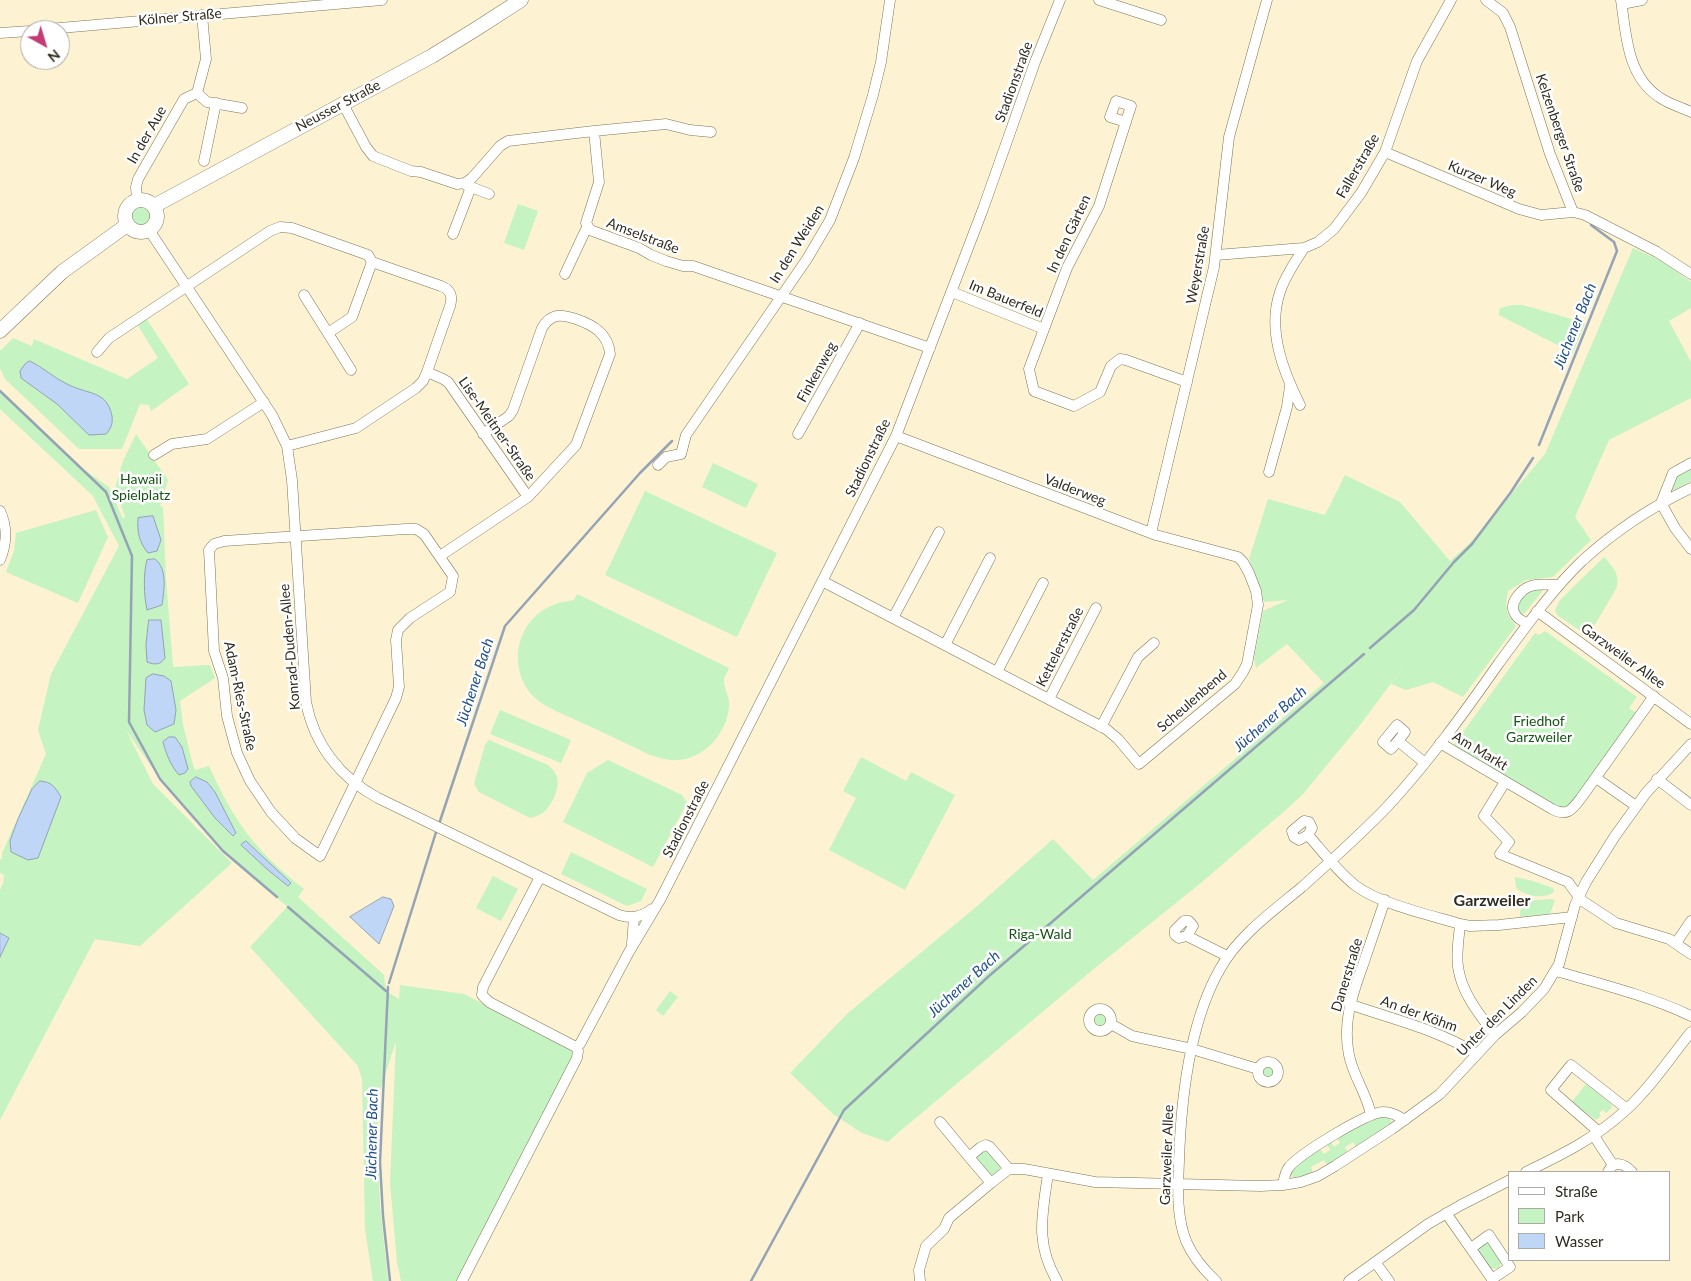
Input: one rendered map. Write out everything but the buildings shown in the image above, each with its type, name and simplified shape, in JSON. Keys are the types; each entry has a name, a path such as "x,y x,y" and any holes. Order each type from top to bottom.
{"main road":[{"name":"Neusser Straße","path":"154,206 447,47 520,0"},
{"path":"136,200 148,202 154,206 157,217 156,222 149,230 139,232 132,230 127,225 124,218 130,204 136,200"},
{"path":"0,331 62,272 127,225"}],"street":[{"name":"Kölner Straße","path":"70,27 382,0"},
{"name":"In den Weiden","path":"658,465 666,457 682,454 686,435 825,232 840,197 875,90 890,0"},
{"name":"Stadionstraße","path":"576,1047 580,1044 655,907 736,753 896,436 983,210 1034,62 1060,0"},
{"path":"1099,0 1161,20"},
{"name":"Weyerstraße","path":"1151,534 1216,255 1229,137 1266,0"},
{"name":"Fallerstraße","path":"1216,255 1304,248 1318,242 1334,229 1365,186 1385,152 1417,61 1451,0"},
{"name":"Kelzenberger Straße","path":"1486,0 1503,13 1510,27 1546,140 1573,212 1589,217 1657,252 1691,274"},
{"path":"1642,0 1622,2 1628,50 1632,61 1639,75 1659,97 1691,112"},
{"path":"202,15 206,59 197,93 207,102 242,108"},
{"path":"0,33 20,32"},
{"name":"In der Aue","path":"136,200 138,179 184,99 197,93"},
{"path":"204,161 216,104"},
{"path":"343,104 366,147 373,156 413,172 424,173 457,184 467,185 489,194"},
{"name":"In den Gärten","path":"1044,329 1067,268 1099,206 1126,122"},
{"path":"453,234 467,185 500,146 508,141 666,124 690,130 711,132"},
{"name":"Amselstraße","path":"594,131 599,182 587,220 587,227 594,232 639,248 661,259 683,266 693,266 930,348"},
{"name":"Kurzer Weg","path":"1385,152 1519,209 1542,215 1573,212"},
{"path":"565,274 587,227"},
{"path":"97,352 108,338 270,231 280,228 292,228 368,255 372,262 441,286 451,294 452,300 427,372 423,381 416,388 360,426 287,446"},
{"name":"Konrad-Duden-Allee","path":"149,230 264,402 276,421 287,446 292,480 305,692 308,712 316,734 328,756 354,783 378,798 622,916 634,918"},
{"path":"1300,405 1290,385 1278,347 1276,314 1282,287 1304,248"},
{"path":"328,333 352,318 372,262"},
{"name":"Im Bauerfeld","path":"952,292 1044,329 1029,369 1034,390 1074,406 1100,392 1112,366 1120,359 1187,382"},
{"path":"304,295 351,370"},
{"path":"483,434 508,416 513,410 542,328 548,320 556,315 564,315 590,324 597,329 609,349 609,356 581,435 573,449 528,497"},
{"name":"Finkenweg","path":"798,434 860,323"},
{"name":"Lise-Meitner-Straße","path":"427,372 446,381 528,497 440,556"},
{"path":"1269,472 1287,407 1290,385"},
{"path":"154,455 172,444 208,439 264,402"},
{"name":"Valderweg","path":"896,436 1151,534 1232,554 1240,558 1244,563"},
{"path":"1691,464 1673,473 1660,503 1675,528 1691,549"},
{"name":"Garzweiler Allee","path":"1216,1281 1196,1258 1187,1242 1181,1222 1178,1184 1181,1116 1192,1049 1200,1016 1208,994 1227,956 1254,928 1331,861 1387,806 1440,744 1537,611 1559,585 1605,541 1660,503 1691,488"},
{"path":"0,511 6,535 0,560"},
{"path":"295,536 418,530 426,536 453,576 450,592 407,620 398,630 396,640 399,682 397,695 354,783"},
{"path":"893,618 939,532"},
{"name":"Adam-Ries-Straße","path":"295,536 224,541 214,544 209,550 214,647 223,678 230,731 243,767 258,795 290,834 305,847 320,856 354,783"},
{"path":"945,645 990,558"},
{"name":"Scheulenbend","path":"1139,764 1235,684 1243,672 1249,655 1258,605 1256,591 1244,563"},
{"name":"Kettelerstraße","path":"822,581 1102,727 1118,739 1139,764"},
{"path":"997,672 1043,583"},
{"path":"1528,624 1515,615 1513,610 1515,601 1521,592 1532,585 1559,585"},
{"name":"Kettelerstraße","path":"1049,699 1096,608"},
{"name":"Garzweiler Allee","path":"1537,611 1691,724"},
{"path":"1102,727 1138,657 1154,643"},
{"path":"1636,806 1596,778 1654,696"},
{"path":"1398,741 1425,763"},
{"name":"Am Markt","path":"1440,744 1560,813 1568,812 1575,806 1596,778"},
{"name":"Unter den Linden","path":"1009,1169 1019,1168 1095,1182 1234,1186 1283,1185 1306,1180 1324,1173 1405,1120 1440,1094 1495,1035 1537,997 1556,971 1578,896 1605,851 1657,779 1691,744"},
{"path":"1657,779 1691,805"},
{"name":"Am Markt","path":"1505,782 1484,816 1509,842 1500,854 1568,882 1578,896 1589,906 1620,925 1676,942 1691,954"},
{"path":"1308,835 1356,886 1385,900 1460,924 1470,926 1499,925 1572,917"},
{"path":"462,1281 578,1056 576,1047 489,1002 482,994 482,987 540,877"},
{"name":"Danerstraße","path":"1371,1115 1369,1104 1356,1078 1349,1055 1346,1034 1349,1004 1385,900"},
{"path":"632,947 634,918 646,914 655,907"},
{"path":"1676,942 1691,921"},
{"path":"1460,924 1458,958 1461,977 1472,1005 1495,1035"},
{"path":"1186,936 1227,956"},
{"path":"1556,971 1616,989 1691,1016"},
{"name":"An der Köhm","path":"1349,1004 1440,1035 1461,1044 1477,1054"},
{"path":"1111,1024 1132,1036 1192,1049 1258,1069"},
{"path":"1528,1171 1578,1147 1627,1109 1691,1032"},
{"path":"1627,1109 1571,1065 1552,1090 1596,1134 1610,1169 1622,1164 1631,1171"},
{"path":"1283,1185 1286,1172 1297,1160 1343,1130 1371,1115 1390,1112 1405,1120"},
{"path":"940,1122 991,1183"},
{"path":"920,1281 919,1270 926,1246 944,1229 949,1218 1009,1169 988,1145 984,1145 969,1157"},
{"path":"1048,1174 1042,1212 1042,1238 1046,1259 1057,1281"},
{"path":"1349,1281 1446,1214 1508,1181"},
{"path":"1446,1214 1471,1248"},
{"path":"1374,1262 1389,1281"}],"green space":[{"path":"518,204 538,211 524,250 504,243"},
{"path":"141,206 148,209 151,216 148,223 141,226 134,223 131,216 134,209"},
{"name":"Riga-Wald","path":"1633,248 1662,261 1691,282 1691,308 1669,321 1691,362 1691,398 1609,440 1575,517 1591,540 1553,577 1526,580 1508,591 1506,605 1508,615 1516,626 1463,697 1433,682 1406,690 1391,684 1410,658 1360,725 1303,794 1288,808 1202,882 1095,968 888,1142 862,1133 833,1114 790,1073 848,1013 976,907 1053,839 1093,880 1324,683 1287,644 1256,668 1254,658 1263,611 1288,600 1264,602 1249,559 1268,499 1325,515 1345,475 1400,502 1450,561 1470,543 1545,454"},
{"path":"1523,305 1585,323 1573,353 1499,315 1500,308"},
{"path":"146,318 189,384 151,411 149,405 140,404 122,449 79,449 5,379 0,368 0,351 13,338 32,346 34,339 127,379 158,358 137,324"},
{"name":"Hawaii Spielplatz","path":"0,391 74,463 109,487 123,519 125,517 115,488 123,461 136,434 168,480 160,506 163,507 173,667 210,665 215,678 180,701 183,725 193,765 195,770 209,766 227,803 248,834 272,862 304,889 298,897 384,975 386,991 399,999 400,985 464,994 572,1050 573,1059 459,1281 401,1281 397,1262 390,1183 396,1041 380,1091 377,1143 380,1205 388,1281 373,1281 365,1229 362,1079 358,1066 250,947 287,907 311,927 223,851 160,779 126,730 153,784 232,863 140,946 95,939 0,1120 0,890 4,875 0,873 0,859 2,859 2,853 46,754 38,730 51,674 119,546 93,496 0,409"},
{"path":"713,463 758,484 746,508 702,487"},
{"path":"1691,467 1691,481 1670,492 1675,475"},
{"path":"645,491 777,553 737,637 605,575"},
{"path":"96,510 108,537 78,603 6,572 14,551 16,533"},
{"path":"1604,557 1617,575 1618,580 1616,589 1588,636 1557,615 1555,610 1560,600"},
{"path":"1544,589 1524,614 1518,612 1518,603 1528,590"},
{"path":"577,594 729,668 724,679 729,702 728,715 719,734 705,749 697,755 677,760 650,755 549,708 529,691 521,676 518,659 518,650 523,634 537,614 550,606 574,600"},
{"name":"Friedhof Garzweiler","path":"1545,631 1637,697 1629,708 1638,714 1574,805 1563,811 1453,746 1535,633 1539,635"},
{"path":"500,710 571,740 561,763 490,734"},
{"path":"489,740 548,765 555,772 558,782 556,793 551,803 541,814 530,818 479,792 474,784 485,745"},
{"path":"861,757 906,781 911,772 955,795 905,890 829,850 856,798 843,791"},
{"path":"608,760 682,795 687,803 653,867 563,822 587,773"},
{"path":"571,852 647,889 641,901 627,906 561,874"},
{"path":"493,876 518,889 501,921 476,908"},
{"path":"1515,877 1553,888 1554,892 1545,896 1525,893 1516,888"},
{"path":"1555,900 1550,914 1520,917 1520,910 1527,901"},
{"path":"670,991 678,997 663,1016 656,1010"},
{"path":"1096,1012 1102,1012 1107,1017 1105,1026 1096,1028 1091,1023 1091,1017"},
{"path":"1265,1066 1271,1066 1275,1073 1271,1080 1265,1080 1261,1076 1261,1070"},
{"path":"1586,1084 1611,1104 1612,1108 1606,1113 1603,1110 1599,1113 1601,1116 1596,1120 1571,1103"},
{"path":"1379,1116 1389,1117 1391,1122 1395,1123 1357,1148 1353,1142 1345,1147 1348,1153 1328,1166 1324,1160 1311,1167 1313,1173 1297,1178 1290,1174 1295,1166 1320,1149 1324,1154 1330,1150 1327,1144 1331,1142 1334,1147 1340,1143 1337,1138"},
{"path":"985,1149 1001,1166 999,1171 991,1176 977,1161 976,1156"},
{"path":"1487,1242 1492,1244 1502,1260 1499,1268 1489,1267 1479,1252 1479,1247"}],"water":[{"path":"30,361 62,382 101,397 106,402 112,416 112,423 106,434 89,435 57,404 21,378 20,371"},
{"path":"153,516 161,540 157,551 148,553 139,537 138,518"},
{"path":"155,559 162,568 163,574 162,605 147,610 144,585 145,572 147,560"},
{"path":"149,620 161,620 165,658 157,664 147,662 146,645"},
{"path":"153,674 164,676 171,681 176,710 174,724 155,732 147,725 144,710 146,678"},
{"path":"169,737 175,737 182,747 188,769 185,773 179,775 169,760 163,742"},
{"path":"196,777 207,782 215,792 236,833 233,836 215,818 191,786 190,782"},
{"path":"40,781 53,786 61,797 38,858 28,860 11,852 10,841 32,789"},
{"path":"246,841 291,883 288,886 241,845"},
{"path":"383,897 391,899 394,906 379,944 350,917"},
{"path":"0,933 9,938 0,957"}],"waterway":[{"name":"Jüchener Bach","path":"1539,445 1617,251 1614,242 1591,225"},
{"path":"0,391 106,492 132,556 129,722 160,779 223,851 277,897"},
{"name":"Jüchener Bach","path":"439,824 505,626 640,473 672,441"},
{"name":"Jüchener Bach","path":"1370,648 1414,610 1454,562 1472,544 1511,492 1533,458"},
{"name":"Jüchener Bach","path":"751,1281 844,1110 989,976 1364,654"},
{"name":"Jüchener Bach","path":"389,983 437,829"},
{"path":"288,907 386,991"},
{"name":"Jüchener Bach","path":"388,987 380,1162 383,1216 390,1281"}],"district":[{"name":"Garzweiler","path":"1492,901"}]}
